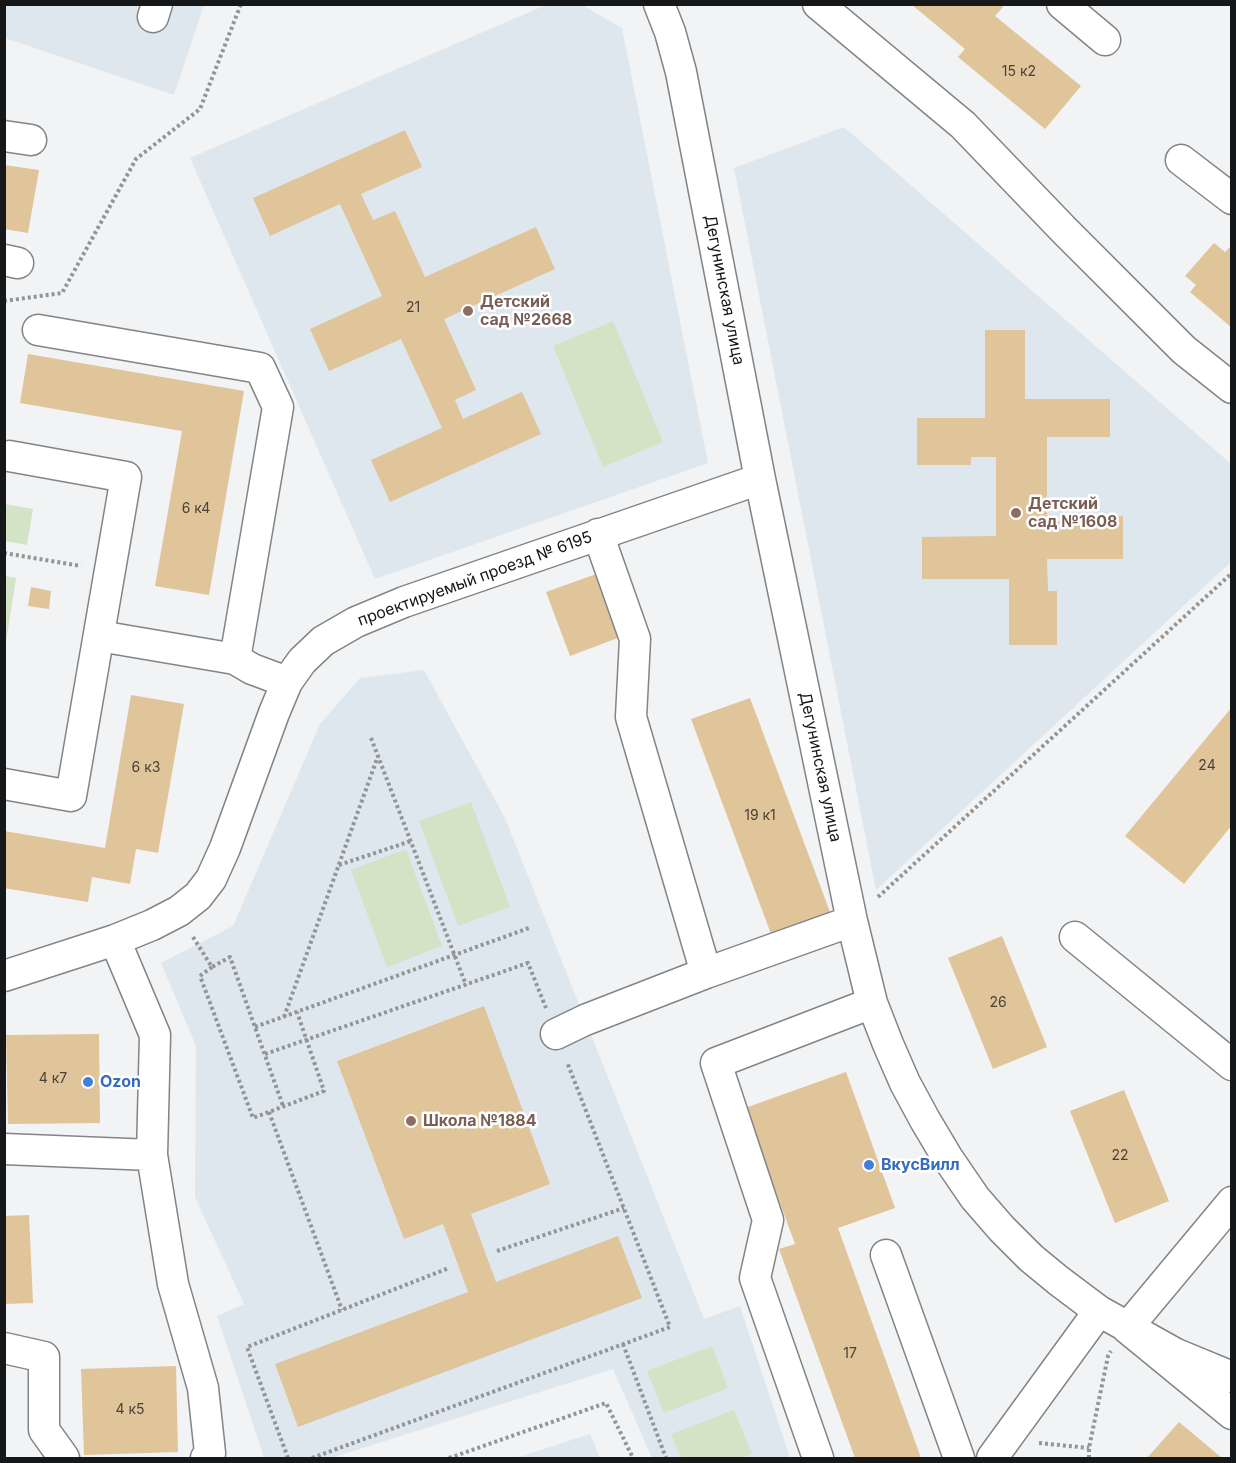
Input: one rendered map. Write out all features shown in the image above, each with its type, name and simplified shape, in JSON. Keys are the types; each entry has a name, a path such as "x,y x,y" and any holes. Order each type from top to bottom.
{"street":[{"name":"Дегунинская улица","path":"659,4 670,32 681,72 760,478 852,921 872,1003 905,1083 947,1157 975,1198 1031,1257 1099,1311 1127,1328 1176,1354 1232,1377"},
{"path":"818,4 963,125 1184,350 1232,388"},
{"path":"1062,4 1105,40"},
{"path":"1181,160 1232,199"},
{"path":"38,330 260,368 278,407 235,659"},
{"path":"4,784 72,796 126,477 9,456"},
{"name":"проектируемый проезд № 6195","path":"4,976 115,940 152,925 179,911 198,896 211,879 225,848 287,682 302,661 323,641 356,622 404,602 760,478"},
{"path":"598,534 635,639 631,717 706,974"},
{"path":"99,636 235,659 252,669 287,682"},
{"path":"556,1034 585,1020 852,921"},
{"path":"1075,937 1232,1065"},
{"path":"115,940 155,1035 152,1155 173,1284 203,1388 210,1453 206,1458"},
{"path":"818,1458 755,1278 768,1220 716,1063 872,1003"},
{"path":"4,1149 152,1155"},
{"path":"1232,1202 1127,1328 1232,1414"},
{"path":"886,1255 959,1458"},
{"path":"999,1449 1099,1311"},
{"path":"4,1348 44,1357 44,1430 64,1458"}],"path":[{"path":"4,301 62,293 136,159 200,109 242,4"},
{"path":"4,554 110,571"},
{"path":"852,921 1232,573"},
{"path":"371,738 466,985"},
{"path":"284,1017 378,756"},
{"path":"339,865 411,841"},
{"path":"179,911 212,967"},
{"path":"255,1027 529,928"},
{"path":"283,1106 230,957 200,976 253,1119 324,1091 297,1012"},
{"path":"265,1054 528,963 669,1327 312,1458"},
{"path":"269,1112 342,1310"},
{"path":"497,1251 624,1208"},
{"path":"288,1458 247,1347 448,1268"},
{"path":"1089,1458 1089,1448 1108,1356 1127,1328"},
{"path":"623,1344 666,1458"},
{"path":"449,1458 606,1403 633,1458"},
{"path":"999,1449 1089,1448"}],"shaded area":[{"path":"5,5 204,5 174,95 5,38"},
{"name":"Детский сад №2668","path":"546,5 582,5 622,28 708,463 375,579 190,158"},
{"name":"Детский сад №1608","path":"844,127 1231,464 1231,562 876,890 734,168"},
{"name":"Школа №1884","path":"424,670 505,818 704,1319 740,1306 790,1458 652,1458 613,1369 331,1458 264,1458 217,1316 244,1304 195,1197 196,1046 161,963 233,926 320,724 360,678"},
{"path":"590,1434 600,1458 516,1458"}],"green space":[{"path":"613,321 663,442 603,467 553,346"},
{"path":"4,504 33,509 27,545 5,541"},
{"path":"4,576 16,578 5,648"},
{"path":"471,802 510,907 458,926 419,821"},
{"path":"406,849 442,946 387,967 351,870"},
{"path":"712,1346 728,1388 664,1413 647,1371"},
{"path":"734,1410 752,1454 741,1458 681,1458 671,1434"}],"building":[{"path":"911,4 1000,4 1003,7 995,16 1081,86 1045,129 958,57 965,49"},
{"path":"405,130 422,167 361,194 373,220 395,211 425,277 536,227 555,269 444,319 476,390 455,400 463,419 522,392 541,434 390,502 371,460 442,428 401,339 329,371 310,329 382,296 340,204 270,236 253,198"},
{"path":"4,165 39,170 28,233 4,229"},
{"path":"1214,243 1225,252 1232,245 1232,328 1190,292 1196,285 1185,276"},
{"path":"985,330 1025,330 1025,399 1110,399 1110,437 1047,437 1047,521 1069,521 1069,516 1123,516 1123,559 1047,559 1048,591 1057,591 1057,645 1009,645 1009,579 922,579 922,537 996,536 996,457 971,457 971,465 917,465 917,418 985,418"},
{"path":"28,354 244,391 209,595 155,586 182,431 20,403"},
{"path":"599,573 623,636 570,656 546,592"},
{"path":"31,587 51,591 49,609 28,606"},
{"path":"131,695 184,704 158,853 136,849 130,884 92,877 88,902 4,888 4,831 105,848"},
{"path":"750,698 830,912 771,934 691,719"},
{"path":"1232,707 1232,825 1184,884 1125,836"},
{"path":"1002,936 1047,1047 993,1069 948,958"},
{"path":"484,1006 550,1184 471,1214 496,1282 618,1236 642,1298 298,1427 275,1364 468,1292 443,1224 404,1239 337,1061"},
{"path":"99,1034 100,1123 8,1124 6,1035"},
{"path":"846,1072 895,1208 838,1228 921,1458 855,1458 779,1249 795,1244 745,1108"},
{"path":"1124,1090 1169,1201 1115,1223 1070,1111"},
{"path":"29,1215 33,1303 4,1304 4,1216"},
{"path":"176,1366 178,1452 84,1455 81,1369"},
{"path":"1179,1422 1222,1458 1147,1458"}],"place":[{"name":"Детский сад №2668","path":"468,311"},
{"name":"Детский сад №1608","path":"1016,513"},
{"name":"Ozon","path":"88,1082"},
{"name":"Школа №1884","path":"411,1121"},
{"name":"ВкусВилл","path":"869,1165"}]}
